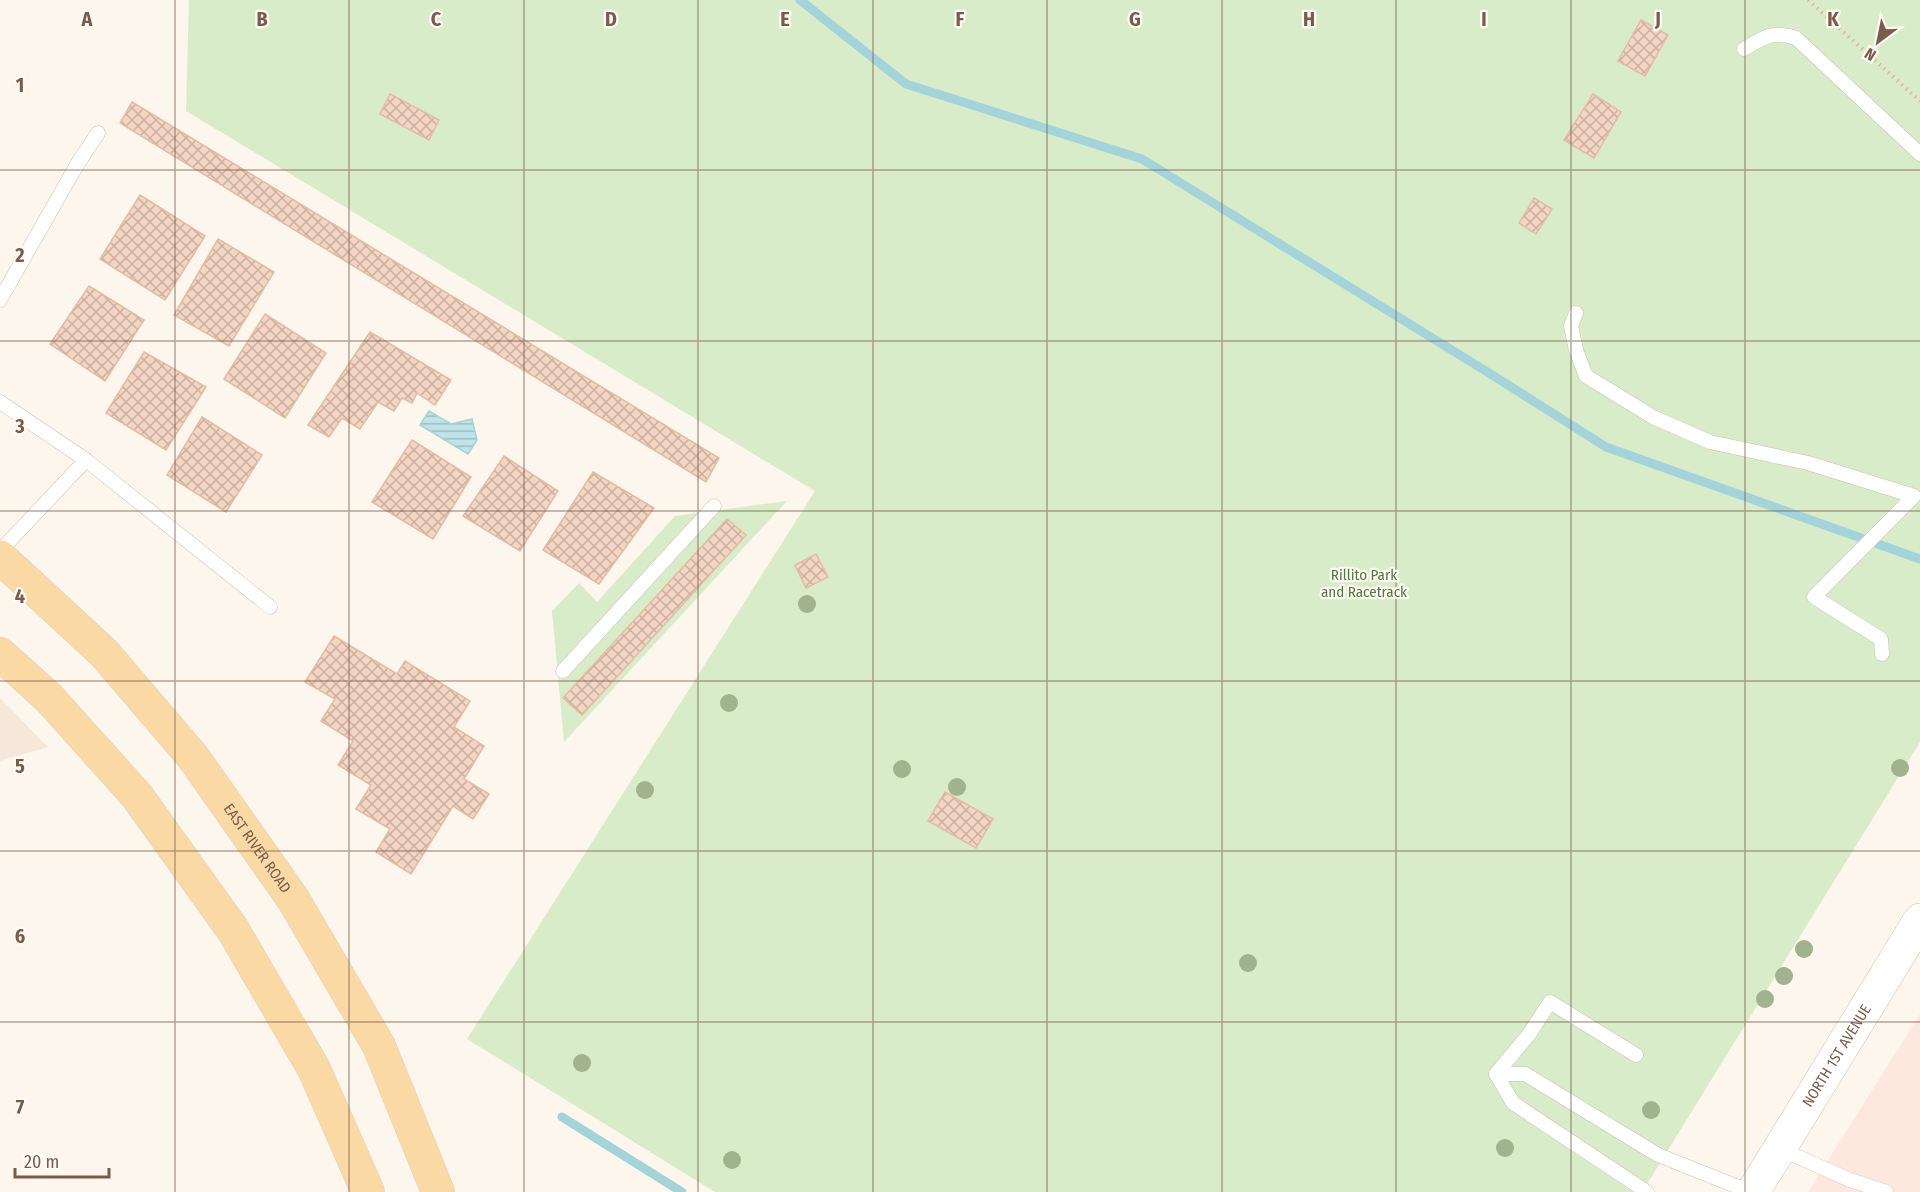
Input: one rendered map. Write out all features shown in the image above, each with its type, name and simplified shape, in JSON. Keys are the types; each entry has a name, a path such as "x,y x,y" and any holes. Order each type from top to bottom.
{"main road":[{"name":"EAST RIVER ROAD","path":"0,557 104,653 193,758 293,899 379,1046 438,1192"},
{"path":"0,654 49,699 137,796 233,930 314,1069 368,1192"},
{"name":"NORTH 1ST AVENUE","path":"1752,1192 1920,920"}],"lane":[{"path":"1744,49 1763,38 1782,33 1796,38 1920,154"},
{"path":"0,300 78,163 98,133"},
{"path":"1576,313 1571,326 1576,350 1586,376 1653,417 1710,442 1808,463 1914,496 1814,597 1881,639 1882,654"},
{"path":"0,402 86,460 270,607"},
{"path":"0,551 86,460"},
{"path":"563,671 714,506"},
{"path":"1496,1074 1530,1033 1550,1002 1636,1055"},
{"path":"1496,1074 1513,1103 1647,1192"},
{"path":"1496,1074 1525,1074 1658,1155 1752,1192"},
{"path":"1780,1149 1886,1192"}],"path":[{"path":"1808,0 1920,102"}],"shaded area":[{"path":"0,698 48,747 0,761"},
{"path":"1920,1014 1920,1192 1808,1192"}],"green space":[{"name":"Rillito Park and Racetrack","path":"189,0 1920,0 1920,742 1642,1192 715,1192 467,1039 815,491 186,111"},
{"path":"787,501 564,742 552,611 579,583 597,602 675,516"}],"water":[{"path":"429,411 451,424 472,419 477,440 468,454 420,425"}],"building":[{"path":"1641,20 1668,35 1645,76 1618,61"},
{"path":"390,94 439,120 429,140 380,114"},
{"path":"1593,94 1621,112 1594,158 1564,140"},
{"path":"132,102 719,458 706,482 120,123"},
{"path":"140,195 205,236 165,300 100,259"},
{"path":"1534,198 1552,209 1536,234 1519,223"},
{"path":"218,239 274,272 229,346 174,315"},
{"path":"89,286 144,320 105,381 50,344"},
{"path":"265,314 326,353 285,418 224,379"},
{"path":"370,332 451,380 435,405 417,393 412,403 402,398 394,411 378,402 360,429 342,418 329,437 308,425"},
{"path":"144,352 206,387 166,450 106,413"},
{"path":"202,417 262,455 226,512 167,475"},
{"path":"412,440 471,477 433,539 372,502"},
{"path":"504,456 558,491 520,551 463,516"},
{"path":"593,472 654,508 599,584 543,550"},
{"path":"727,519 746,535 582,715 563,698"},
{"path":"816,554 828,577 806,588 795,565"},
{"path":"334,636 397,674 405,661 470,701 454,727 484,746 464,779 489,794 473,819 453,806 411,874 376,852 390,829 356,809 371,785 338,765 353,741 321,721 335,699 305,682"},
{"path":"945,792 993,819 976,848 928,821"}],"waterway":[{"path":"800,0 906,84 1142,159 1606,447 1920,559"},
{"path":"562,1117 682,1192"}]}
